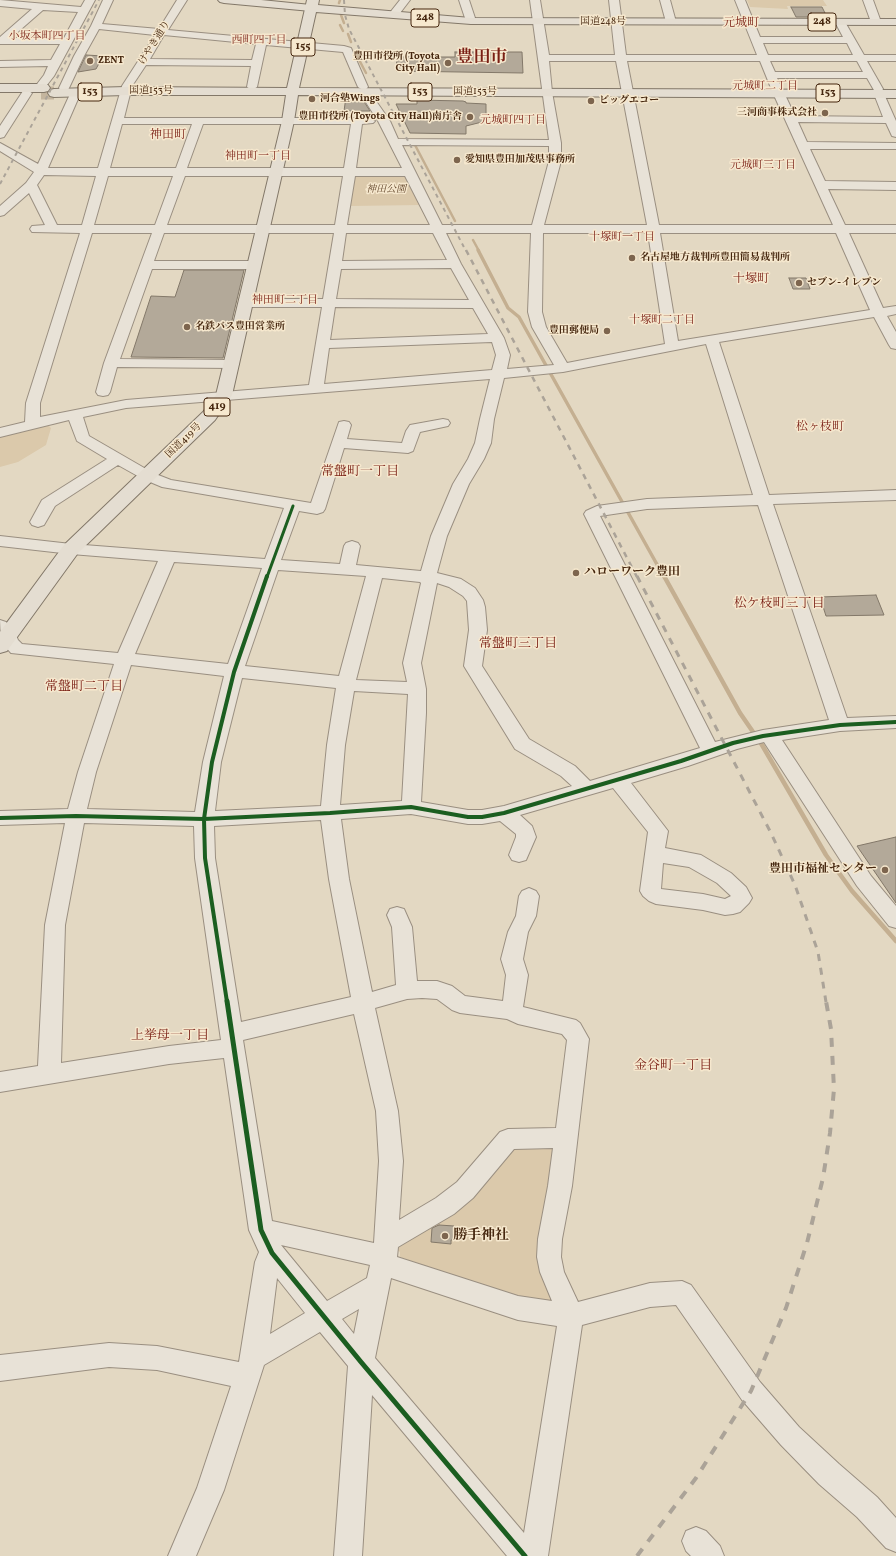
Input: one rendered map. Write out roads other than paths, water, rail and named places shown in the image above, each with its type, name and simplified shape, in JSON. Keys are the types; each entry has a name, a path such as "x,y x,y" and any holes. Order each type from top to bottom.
{"main road":[{"name":"国道248号","path":"224,0 312,4 394,15 471,21 896,22"},
{"name":"155","path":"294,89 312,4"},
{"name":"国道153号","path":"0,93 27,93 49,89 76,92 126,89 252,87 294,89"},
{"name":"国道153号","path":"0,88 777,91 878,92 896,94"},
{"name":"国道419号","path":"3,636 71,550 209,416 224,395 288,121 294,89"},
{"name":"国道153号","path":"878,92 896,89"}],"street":[{"path":"49,89 49,76 90,0"},
{"path":"49,89 96,26 108,0"},
{"name":"けやき通り","path":"32,423 33,403 104,172 126,89 182,0"},
{"path":"394,15 406,0"},
{"path":"464,0 471,21"},
{"path":"536,0 555,143 555,161 537,229 535,312 539,327 563,368"},
{"path":"614,0 621,58 653,229 672,346"},
{"path":"665,0 671,22"},
{"path":"740,0 777,91 878,312 896,346"},
{"path":"868,0 876,22"},
{"path":"0,2 84,10"},
{"path":"1,41 41,6"},
{"path":"840,22 870,75 896,134"},
{"path":"96,26 304,44 347,50 364,90 384,121 439,229 455,264 497,338 503,355 487,419 483,443 461,484 441,530 427,578 429,583 412,663 417,689 417,713 411,807"},
{"path":"757,40 849,40"},
{"path":"1,41 67,41"},
{"path":"252,87 262,41"},
{"path":"544,58 896,58"},
{"path":"143,62 257,63"},
{"path":"0,64 55,63"},
{"path":"771,75 870,75"},
{"path":"0,212 30,186 41,171 76,92"},
{"path":"0,135 27,93"},
{"path":"791,119 890,120"},
{"path":"103,392 111,363 199,120"},
{"path":"118,121 384,121"},
{"path":"316,389 357,121"},
{"path":"395,142 555,143"},
{"path":"802,145 896,146"},
{"path":"1,149 41,171 276,173 410,172"},
{"path":"821,185 896,186"},
{"path":"30,186 33,188 53,229"},
{"path":"36,229 896,229"},
{"path":"335,265 455,264"},
{"path":"147,265 255,265"},
{"path":"246,303 477,304"},
{"path":"0,433 32,423 126,404 563,368 711,339 896,310"},
{"path":"324,344 497,338"},
{"path":"711,339 761,495 764,500 840,725"},
{"path":"111,363 232,364"},
{"path":"75,414 82,438 148,476 170,484 316,509 344,425"},
{"path":"339,443 408,448 415,428 443,423"},
{"path":"38,522 48,503 53,499 118,458"},
{"path":"710,750 606,540 592,516 594,512 625,507 896,495"},
{"path":"293,506 271,564 234,672 212,762 204,819 205,858 261,1230 272,1253 361,1362 525,1556"},
{"path":"0,541 71,550 375,572 444,579 455,583 469,592 475,600 477,607 478,630 473,666 490,696 522,744 568,771 587,790"},
{"path":"347,570 352,546"},
{"path":"49,1073 55,925 76,816 87,772 124,659 168,557"},
{"path":"348,1556 361,1362 383,1261 391,1161 387,1111 363,1003 339,879 330,813 336,745 346,684 375,572"},
{"path":"3,636 17,649 124,659 346,684 417,689"},
{"path":"0,818 76,816 204,819 330,813 411,807 468,817 504,813 556,797 587,790 733,743 766,735 840,725 896,722"},
{"path":"766,735 864,881 896,920"},
{"path":"618,780 658,831 654,854"},
{"path":"504,813 525,831 526,837 520,855"},
{"path":"512,1011 517,975 512,959 513,952 518,932 526,916 529,896"},
{"path":"397,915 402,927 407,990"},
{"path":"0,1082 169,1054 233,1041 265,1026 363,1003 407,990 437,990 444,992 460,1004 512,1011 518,1015 568,1026 572,1029 578,1039 560,1186 550,1239 549,1257 552,1272 571,1316 534,1556"},
{"path":"0,1368 110,1355 250,1366 324,1316 383,1261 465,1190 508,1139 565,1138"},
{"path":"261,1230 383,1261 523,1310 571,1316 650,1294 682,1293 751,1392 790,1436 829,1474 867,1507 896,1538"},
{"path":"182,1556 210,1490 250,1366 267,1262 272,1253"}],"waterway":[{"path":"341,15 344,23"},
{"path":"340,25 343,31"},
{"path":"348,34 351,42"},
{"path":"356,54 366,73"},
{"path":"415,145 455,221"},
{"path":"473,240 479,251"},
{"path":"478,250 508,308 519,317 664,577"},
{"path":"664,576 740,713 762,745 826,855 852,891 896,941"}],"tunnel":[{"path":"41,93 54,93"}],"railway":[{"path":"0,184 99,0"},
{"path":"344,0 345,15 349,29 466,251"},
{"path":"466,250 637,577"},
{"path":"637,576 771,833 795,885 818,952 826,1002"},
{"path":"637,1556 696,1478 751,1391 786,1308 807,1243 823,1178 830,1133 834,1089 831,1029 826,1001"}],"place":[{"name":"ZENT","path":"90,61"},
{"name":"豊田市役所 (Toyota City Hall)","path":"448,63"},
{"name":"河合塾Wings","path":"312,99"},
{"name":"ビッグエコー","path":"591,101"},
{"name":"三河商事株式会社","path":"825,113"},
{"name":"豊田市役所 (Toyota City Hall)南庁舎","path":"470,117"},
{"name":"愛知県豊田加茂県事務所","path":"457,160"},
{"name":"名古屋地方裁判所豊田簡易裁判所","path":"632,258"},
{"name":"セブン-イレブン","path":"799,283"},
{"name":"名鉄バス豊田営業所","path":"187,327"},
{"name":"豊田郵便局","path":"607,331"},
{"name":"ハローワーク豊田","path":"576,573"},
{"name":"豊田市福祉センター","path":"885,870"},
{"name":"勝手神社","path":"445,1236"}],"district":[{"name":"元城町","path":"741,24"},
{"name":"小坂本町四丁目","path":"47,37"},
{"name":"西町四丁目","path":"259,41"},
{"name":"豊田市","path":"482,59"},
{"name":"元城町二丁目","path":"765,87"},
{"name":"元城町四丁目","path":"513,121"},
{"name":"神田町","path":"168,136"},
{"name":"神田町一丁目","path":"258,157"},
{"name":"元城町三丁目","path":"763,166"},
{"name":"十塚町一丁目","path":"622,238"},
{"name":"十塚町","path":"751,280"},
{"name":"神田町二丁目","path":"285,301"},
{"name":"十塚町二丁目","path":"662,321"},
{"name":"松ヶ枝町","path":"820,428"},
{"name":"常盤町一丁目","path":"360,473"},
{"name":"松ケ枝町三丁目","path":"779,605"},
{"name":"常盤町三丁目","path":"518,645"},
{"name":"常盤町二丁目","path":"84,688"},
{"name":"上挙母一丁目","path":"170,1037"},
{"name":"金谷町一丁目","path":"673,1067"}],"park label":[{"name":"神田公園","path":"386,190"}]}
